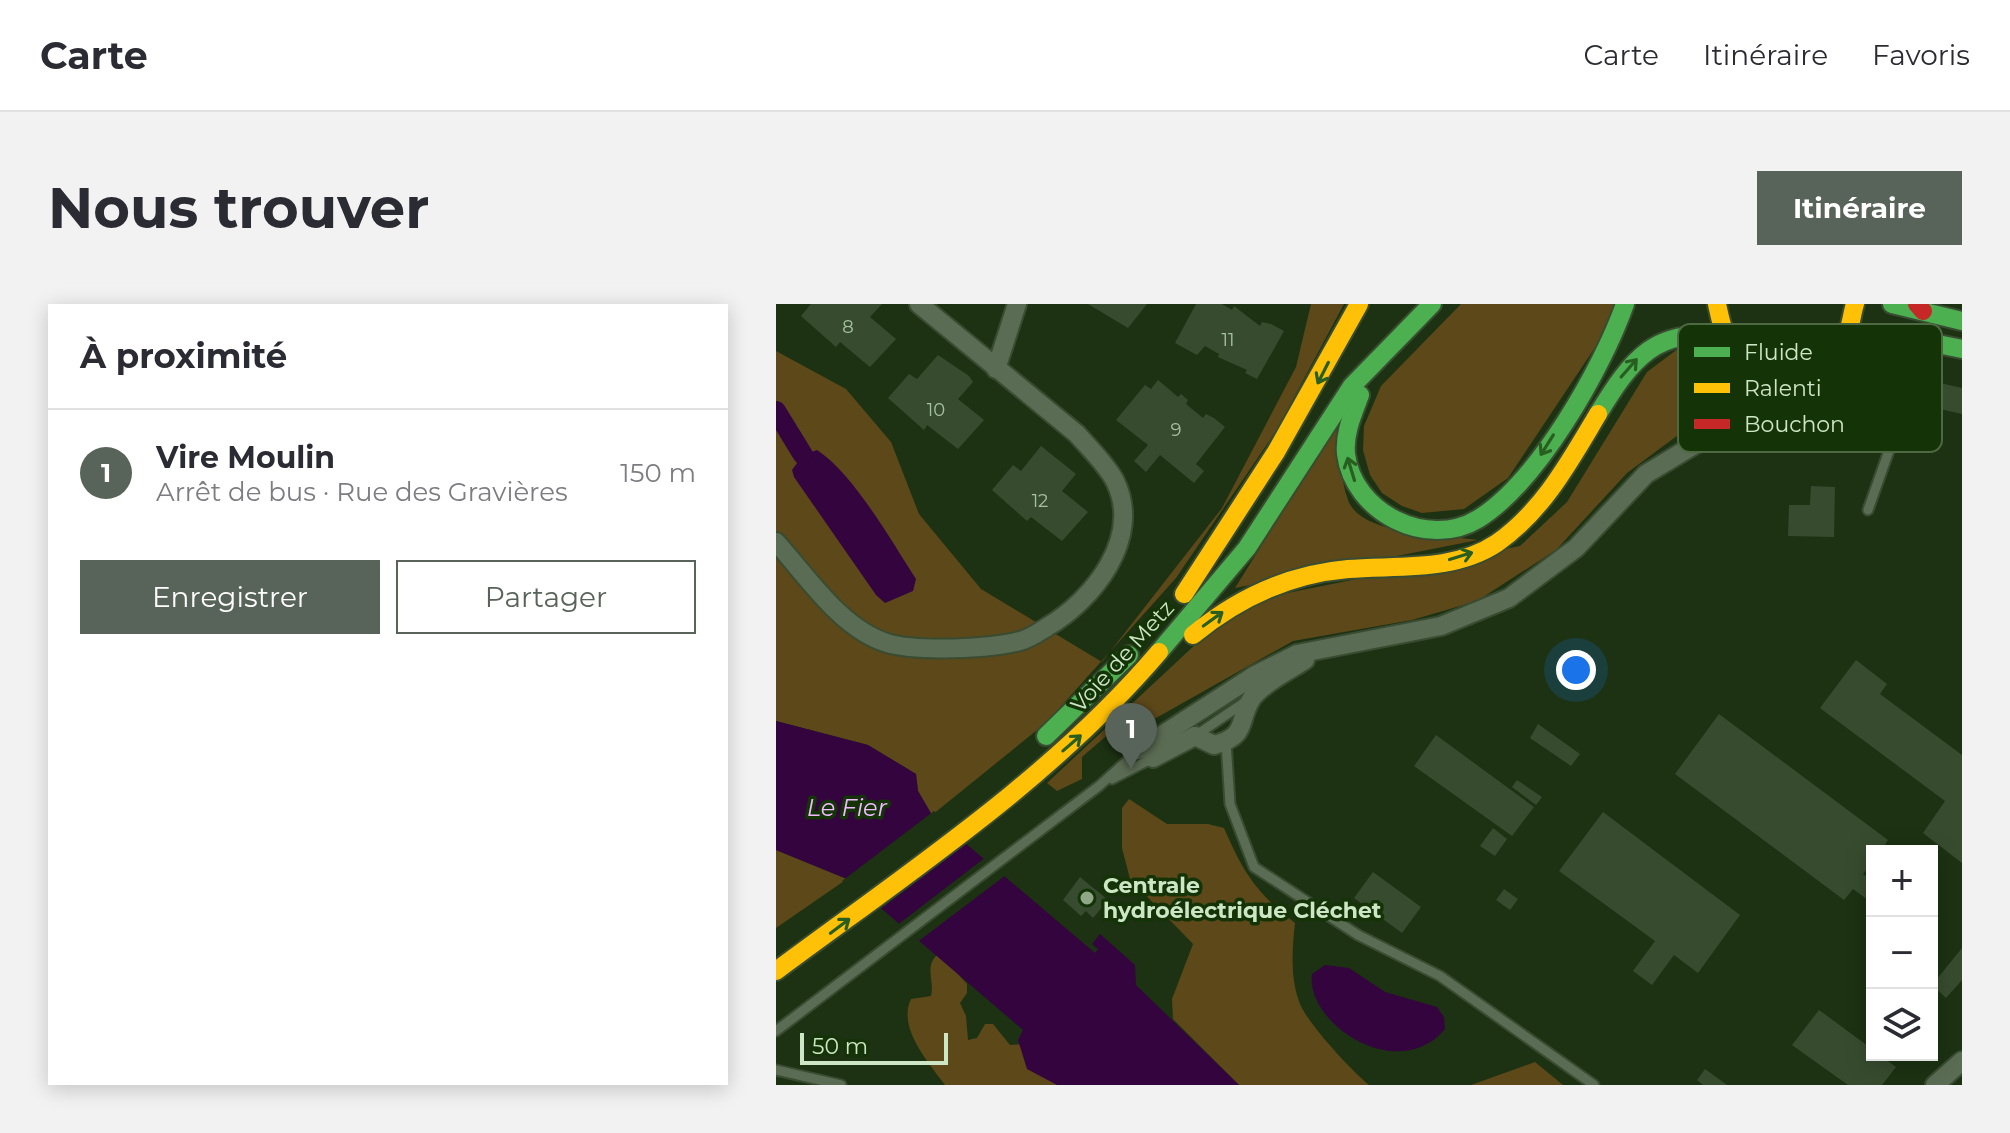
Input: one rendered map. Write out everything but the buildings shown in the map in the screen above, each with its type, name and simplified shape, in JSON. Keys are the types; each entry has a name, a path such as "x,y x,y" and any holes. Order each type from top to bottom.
{"main road":[{"path":"1181,597 1272,464 1309,403 1359,304"},
{"name":"Voie de Metz","path":"776,971 1031,779 1112,707 1247,548 1352,386 1432,304"},
{"path":"1405,331 1361,391 1345,437 1347,460 1356,487 1371,505 1392,520 1420,530 1451,529 1474,522 1496,508 1524,481 1602,358 1617,330 1625,304"},
{"path":"1717,304 1722,324"},
{"path":"1851,324 1855,304"},
{"path":"1892,304 1920,308 1962,321"},
{"path":"1112,707 1208,621 1265,588 1300,577 1345,569 1432,564 1493,545 1548,494 1634,361 1678,334"},
{"path":"1942,344 1962,349"},
{"name":"Voie de Metz","path":"1160,621 1232,543 1363,347"},
{"name":"Voie de Metz","path":"1033,747 1139,645"}],"street":[{"path":"776,542 846,619 887,643 938,649 1022,641 1071,612 1092,592 1109,565 1118,541 1122,510 1115,482 1077,434 919,304"},
{"path":"996,369 1017,304"},
{"path":"1146,754 1190,715 1272,665 1297,654 1441,626 1509,598 1576,548 1646,474 1682,452"},
{"path":"1146,754 1195,736 1214,745 1226,742 1238,733 1252,698 1321,650"},
{"path":"1190,715 1195,736"},
{"path":"1935,1085 1962,1061"}],"lane":[{"path":"1868,510 1889,452"},
{"path":"1195,736 1252,698"},
{"path":"1226,742 1230,804 1254,867 1358,935 1440,976 1594,1085"},
{"path":"776,1031 1099,786 1146,754"},
{"path":"1099,786 1146,754"},
{"path":"776,1070 841,1085"}],"shaded area":[{"path":"1311,304 1344,304 1276,431 1176,578 1110,651 1222,508 1296,367"},
{"path":"1461,304 1616,304 1596,346 1508,478 1464,509 1422,513 1402,506 1382,493 1370,475 1363,450 1364,426 1381,386"},
{"path":"1678,349 1678,435 1627,473 1556,550 1477,601 1412,620 1293,641 1156,718 1119,725 1082,757 1082,779 1057,791 1047,783 1198,642 1253,600 1520,546 1567,502 1647,372"},
{"path":"776,351 846,389 891,442 919,514 981,589 1101,662 1047,722 932,815 918,791 916,774 868,745 776,721"},
{"path":"1336,426 1345,491 1356,512 1369,521 1405,532 1478,540 1235,588"},
{"path":"1129,799 1167,824 1208,824 1224,828 1252,881 1270,902 1295,923 1293,974 1305,1013 1331,1047 1369,1085 1239,1085 1173,1019 1172,999 1193,944 1130,879 1122,848 1122,808"},
{"path":"776,850 847,879 776,928"},
{"path":"939,953 967,984 967,993 960,1003 966,1016 968,1040 977,1038 985,1024 993,1024 1010,1045 1025,1044 1040,1069 1057,1085 945,1085 917,1045 908,1022 911,999 931,996 930,968"},
{"path":"1535,1062 1563,1085 1471,1085"}],"water":[{"path":"817,450 844,475 871,509 916,579 913,591 885,603 876,595 794,477 792,470 803,455"},
{"name":"Le Fier","path":"776,721 868,745 916,774 918,791 932,815 1095,953 1098,949 1092,944 1100,934 1135,965 1136,985 1239,1085 1057,1085 1027,1069 1018,1040 1023,1030 847,879 776,850"},
{"path":"1325,965 1349,968 1385,992 1437,1007 1444,1017 1445,1029 1426,1045 1404,1051 1381,1049 1359,1041 1339,1028 1323,1012 1314,993 1312,974"}],"pier":[{"path":"934,811 969,842 878,911 842,881"},
{"path":"986,857 1006,875 916,943 896,926"}],"waterway":[{"path":"776,411 803,455"}],"traffic: fast":[{"path":"1159,652 1247,548 1352,386 1432,304"},
{"path":"1360,395 1346,439 1346,454 1352,475 1362,493 1377,508 1396,520 1437,530 1458,527 1478,519 1501,502 1545,452 1601,360 1625,304"},
{"path":"1892,304 1962,321"},
{"path":"1598,414 1635,363 1648,351 1678,338"},
{"path":"1942,345 1962,349"},
{"path":"1046,736 1129,655"}],"traffic: slow":[{"path":"1184,594 1276,452 1359,304"},
{"path":"1717,304 1722,324"},
{"path":"1850,324 1855,304"},
{"path":"1193,635 1246,599 1285,582 1348,569 1444,563 1462,559 1497,543 1542,501 1598,414"},
{"path":"776,971 927,860 1025,783 1072,742 1159,652"}],"traffic: jam":[{"path":"1917,304 1923,311"}],"place":[{"name":"Vire Moulin","path":"1131,769"},
{"name":"Centrale hydroélectrique Cléchet","path":"1087,898"}]}
